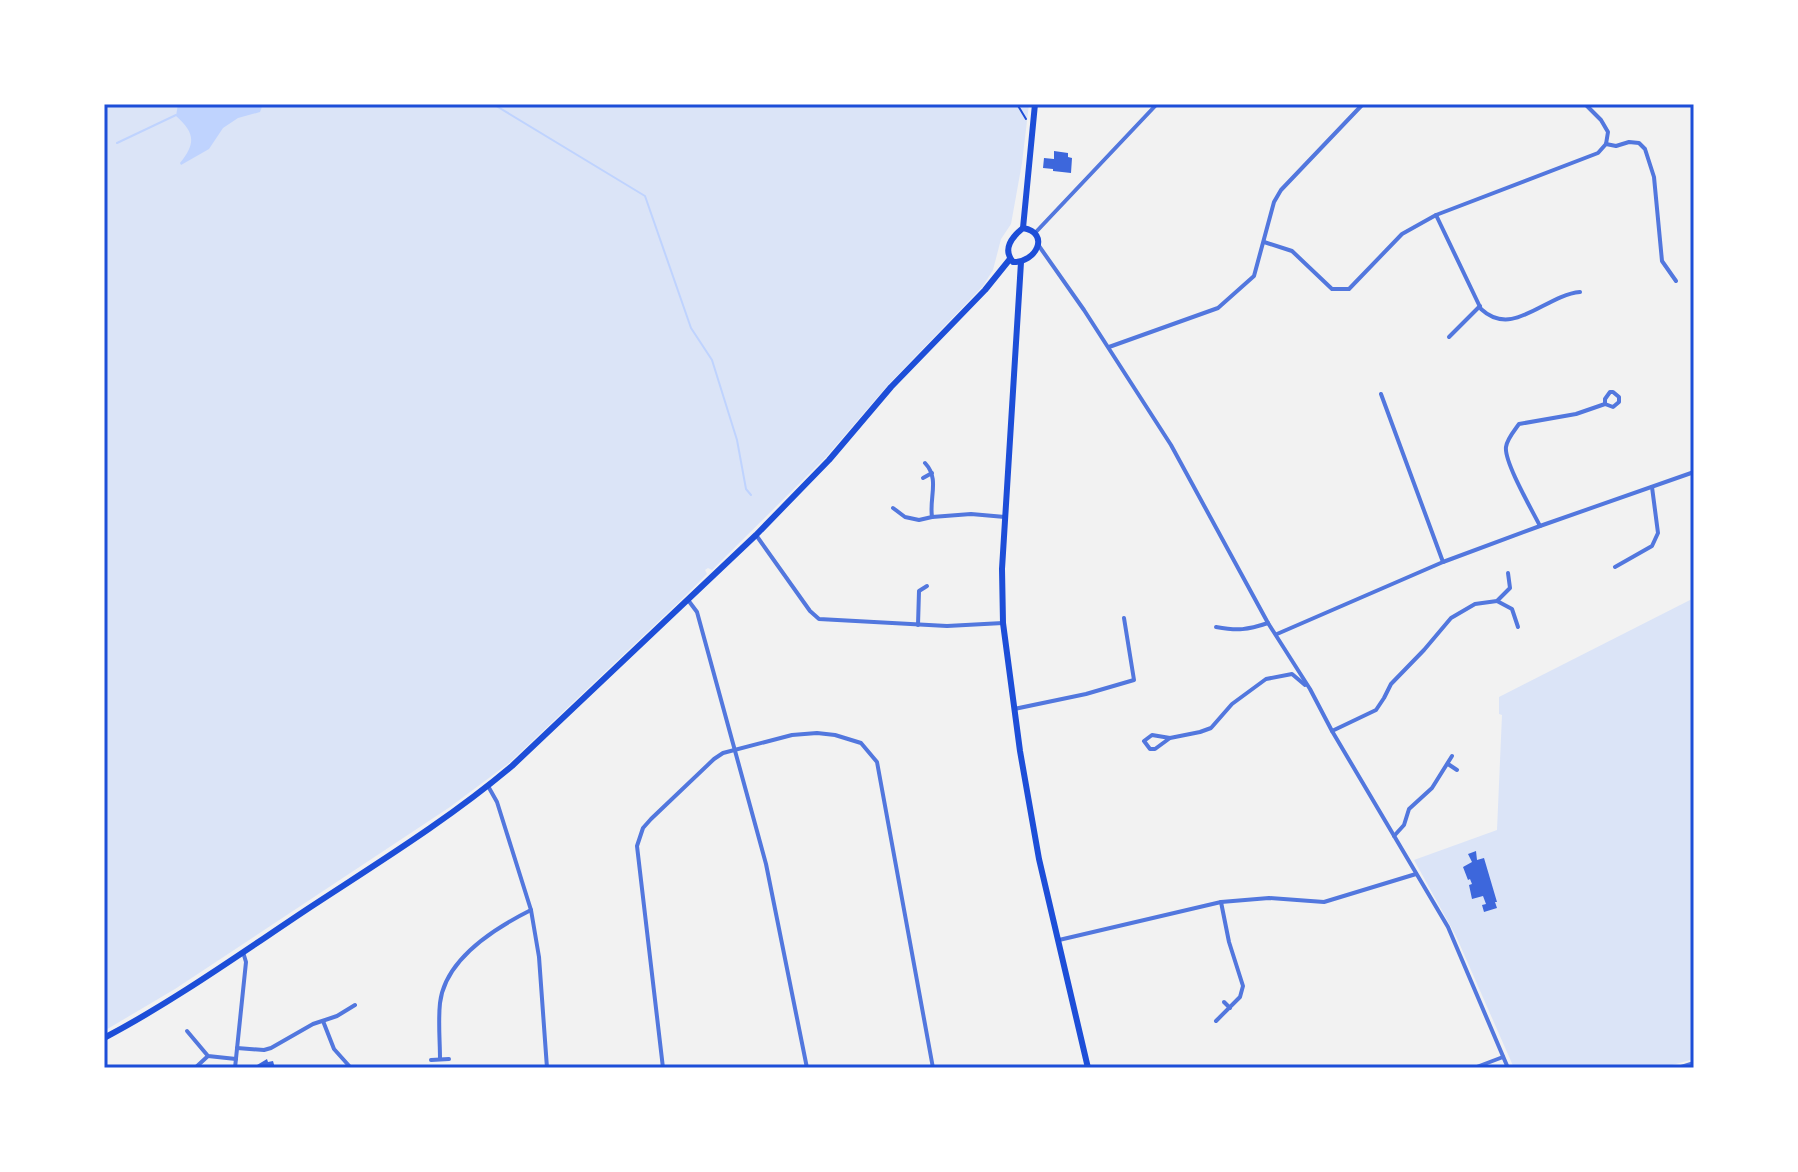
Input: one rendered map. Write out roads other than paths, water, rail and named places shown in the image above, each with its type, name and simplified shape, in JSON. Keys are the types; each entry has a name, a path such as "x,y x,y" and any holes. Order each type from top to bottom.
{"main road":[{"path":"1023,228 1035,233 1038,245 1033,254 1021,262 1013,262 1008,252 1015,234 1023,228 1035,104"},
{"path":"104,1038 243,952 488,786 512,766 756,535 829,460 891,387 985,290 1010,259"},
{"path":"1021,262 1002,569 1003,623 1020,751 1039,859 1088,1068"}],"street":[{"path":"1035,233 1157,104"},
{"path":"1109,348 1218,308 1254,276 1274,202 1281,190 1363,104"},
{"path":"1264,242 1292,251 1332,289 1349,289 1402,234 1436,215 1598,153 1606,144 1608,132 1585,104"},
{"path":"1606,144 1639,143 1645,149 1654,177 1662,261 1676,281"},
{"path":"1436,215 1480,306 1493,318 1510,320 1560,297 1580,292"},
{"path":"1038,245 1059,272 1171,445 1268,623 1310,689 1448,927 1508,1068"},
{"path":"1449,337 1480,306"},
{"path":"1381,394 1443,562"},
{"path":"1540,526 1509,464 1505,449 1508,439 1519,424 1576,414 1605,404"},
{"path":"925,463 932,473 934,488 930,505 932,517"},
{"path":"1277,634 1443,562 1694,472"},
{"path":"923,478 932,473"},
{"path":"1615,567 1652,546 1658,533 1652,487"},
{"path":"893,508 900,514 919,520 971,514 1005,517"},
{"path":"895,519 900,514"},
{"path":"756,535 819,619 947,626 1003,623"},
{"path":"1497,601 1510,588 1508,573"},
{"path":"918,625 919,591 927,586"},
{"path":"688,600 697,612 766,864 807,1068"},
{"path":"1332,731 1376,710 1391,684 1451,618 1475,604 1497,601 1512,609 1518,627"},
{"path":"1014,709 1134,680 1124,618"},
{"path":"1216,627 1235,631 1268,623"},
{"path":"1170,738 1152,735 1144,741 1150,749 1155,749 1170,738 1211,728 1232,704 1266,679 1292,674 1310,689"},
{"path":"663,1068 637,846 639,837 651,819 718,755 792,735 817,733 861,743 877,762 933,1068"},
{"path":"1394,836 1404,825 1409,809 1432,788 1452,756"},
{"path":"1448,764 1457,770"},
{"path":"488,786 497,802 531,910 539,957 547,1068"},
{"path":"1058,941 1221,902 1269,898 1324,902 1416,874"},
{"path":"1216,1021 1240,997 1243,986 1221,902"},
{"path":"440,1059 440,1002 447,978 469,951 531,910"},
{"path":"235,1068 246,962 243,952"},
{"path":"344,1002 348,1009"},
{"path":"1224,1002 1230,1008"},
{"path":"237,1048 271,1048 355,1005"},
{"path":"323,1021 334,1049 351,1068"},
{"path":"187,1031 208,1056 236,1059"},
{"path":"195,1068 208,1056"},
{"path":"1474,1068 1503,1057"},
{"path":"431,1060 449,1059"},
{"path":"1678,1068 1694,1063"}],"water":[{"path":"178,104 263,104 260,112 238,118 223,128 209,149 181,165 191,138 176,116"}],"waterway":[{"path":"493,104 645,196 691,328 712,360 737,440 746,489 751,495"},
{"path":"117,143 176,115"}]}
